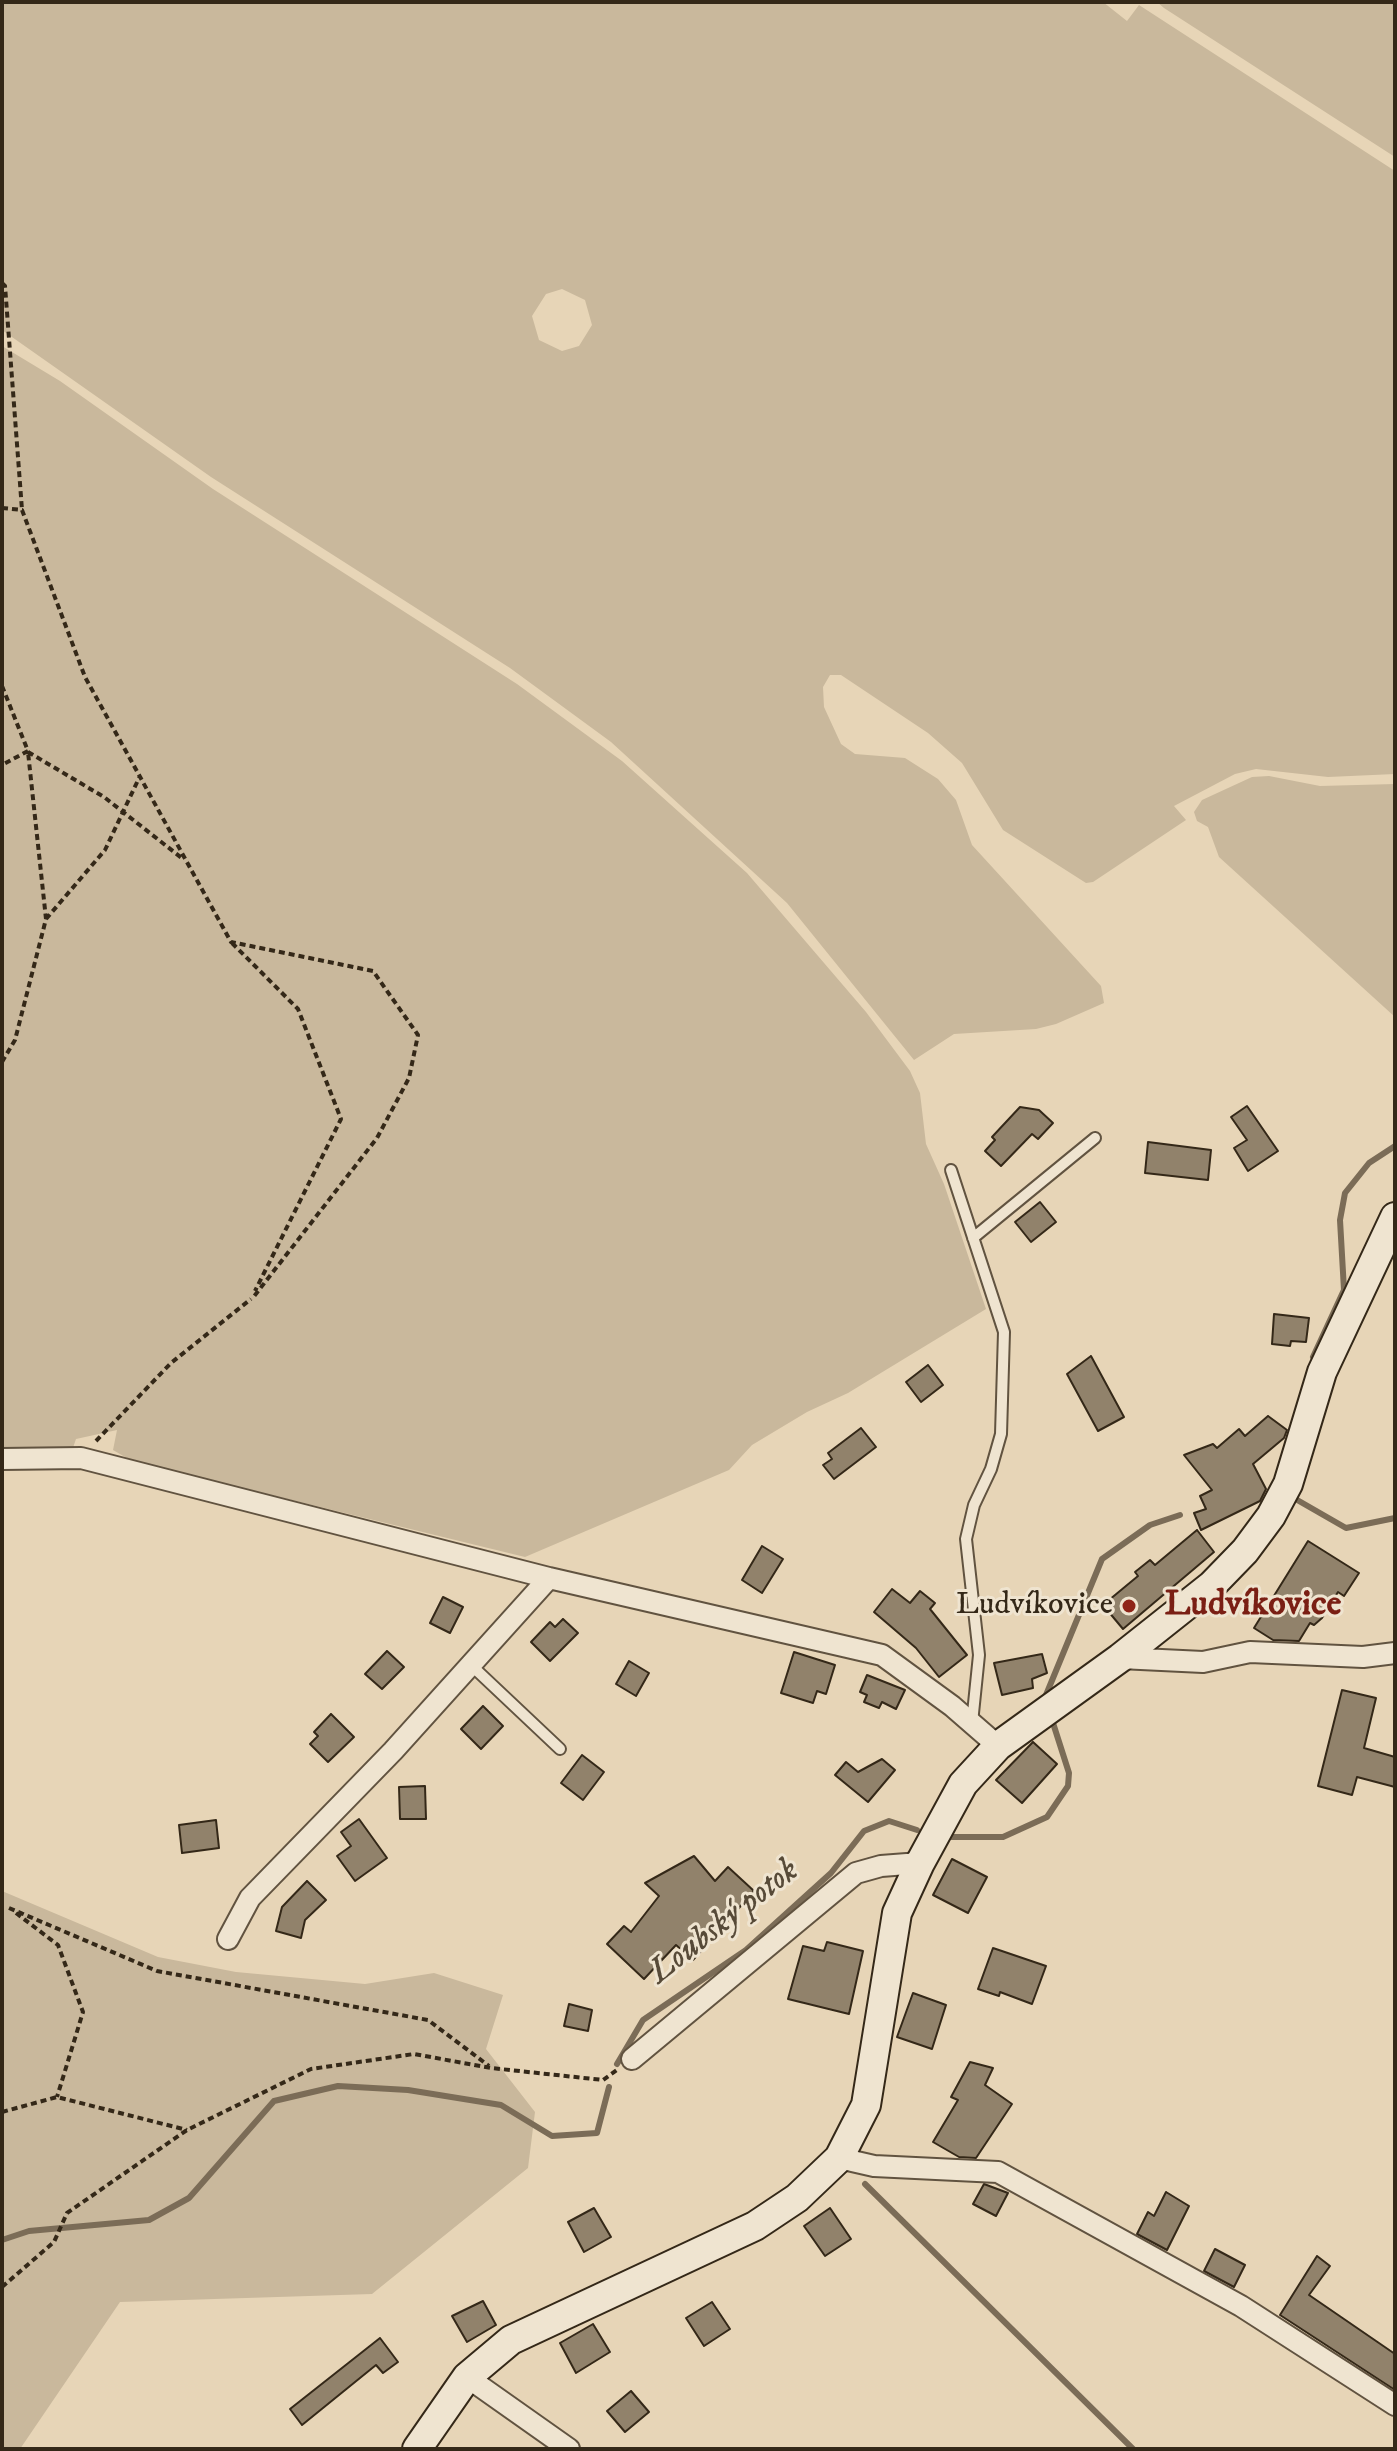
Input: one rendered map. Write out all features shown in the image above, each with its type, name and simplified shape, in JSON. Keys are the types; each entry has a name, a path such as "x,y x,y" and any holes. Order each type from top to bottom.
{"street":[{"path":"417,2449 467,2377 511,2340 755,2226 797,2198 839,2158 866,2105 897,1913 963,1784 998,1746 1120,1658 1212,1585 1245,1551 1284,1492 1322,1372 1395,1217"},
{"path":"2,1459 81,1458 549,1578 882,1655 998,1746"},
{"path":"228,1939 250,1898 471,1665 549,1578"},
{"path":"1120,1658 1203,1662 1250,1652 1363,1657 1395,1653"},
{"path":"632,2059 856,1873 881,1866 920,1863"},
{"path":"839,2158 874,2166 998,2172 1241,2306 1395,2405"},
{"path":"467,2377 569,2449"}],"lane":[{"path":"973,1238 1095,1138"},
{"path":"951,1170 1004,1332 1001,1434 991,1469 974,1505 966,1539 979,1655 972,1723"},
{"path":"471,1665 560,1749"}],"path":[{"path":"2,283 5,286 22,510 85,677 231,942 298,1009 341,1119 252,1299"},
{"path":"2,508 22,510"},
{"path":"2,686 28,752 46,919 15,1040 2,1062"},
{"path":"28,752 104,797 187,862"},
{"path":"2,765 28,752"},
{"path":"46,919 105,850 140,776"},
{"path":"81,1458 171,1363 252,1299 377,1138 409,1078 418,1035 373,971 231,942"},
{"path":"2,1905 157,1971 428,2020 491,2068"},
{"path":"9,1908 58,1945 83,2012 57,2097"},
{"path":"2,2287 54,2242 67,2213 187,2130 311,2069 414,2054 491,2068 603,2080 632,2059"},
{"path":"2,2112 57,2097 187,2130"}],"shaded area":[{"path":"2,2 1103,2 1127,21 1139,5 1395,171 1395,774 1328,777 1256,769 1235,774 1174,806 1186,820 1093,882 1086,883 1003,830 962,763 928,733 841,675 830,675 823,687 824,707 841,744 855,754 905,758 938,779 956,800 972,845 1101,986 1104,1003 1056,1024 1036,1029 954,1034 914,1060 787,903 611,742 510,668 211,477 2,330","holes":["562,289 585,300 592,325 579,346 562,351 539,340 532,316 546,294"]},
{"path":"1157,2 1395,2 1395,157 1164,8"},
{"path":"2,346 60,381 213,489 517,684 622,761 747,873 866,1012 910,1071 920,1093 926,1144 944,1184 986,1309 848,1393 807,1412 752,1445 729,1470 525,1557 132,1461 113,1450 117,1430 76,1439 67,1465 2,1467"},
{"path":"1269,776 1320,786 1395,784 1395,1017 1219,857 1208,827 1197,821 1194,812 1202,800 1252,777"},
{"path":"2,1891 158,1957 236,1972 365,1984 434,1973 503,1995 486,2049 535,2112 528,2168 372,2294 120,2302 20,2449 2,2449"}],"building":[{"path":"1247,1106 1278,1151 1248,1171 1234,1148 1247,1140 1231,1117"},
{"path":"1020,1107 1039,1110 1053,1123 1038,1139 1032,1134 1001,1166 985,1151 995,1140 992,1137"},
{"path":"1148,1142 1211,1150 1208,1180 1145,1173"},
{"path":"1040,1202 1056,1222 1031,1242 1015,1222"},
{"path":"1274,1314 1309,1318 1306,1342 1291,1341 1290,1346 1272,1344"},
{"path":"1091,1356 1124,1417 1098,1431 1067,1374"},
{"path":"928,1365 943,1385 921,1402 906,1382"},
{"path":"1268,1416 1287,1430 1284,1438 1253,1464 1266,1489 1260,1501 1201,1530 1194,1513 1206,1509 1200,1496 1212,1490 1184,1455 1213,1444 1217,1448 1239,1429 1245,1436"},
{"path":"861,1428 876,1447 834,1479 823,1465 832,1459 828,1453"},
{"path":"1197,1530 1214,1552 1123,1629 1103,1605 1138,1576 1135,1572 1150,1560 1155,1565"},
{"path":"1308,1541 1359,1573 1344,1596 1338,1592 1322,1618 1314,1625 1310,1623 1299,1641 1273,1640 1254,1628"},
{"path":"762,1546 783,1559 762,1593 742,1580"},
{"path":"892,1589 910,1603 920,1591 935,1603 930,1609 967,1655 939,1677 916,1648 874,1612"},
{"path":"443,1597 463,1607 450,1633 430,1623"},
{"path":"563,1619 578,1633 550,1661 531,1642 550,1622 555,1627"},
{"path":"387,1651 404,1667 382,1689 365,1674"},
{"path":"794,1652 835,1665 826,1694 817,1691 813,1703 781,1693"},
{"path":"1042,1654 1047,1673 1032,1679 1033,1688 1002,1695 994,1663"},
{"path":"629,1661 649,1673 636,1696 616,1684"},
{"path":"867,1675 905,1690 896,1709 882,1702 879,1708 864,1702 867,1695 860,1692"},
{"path":"1342,1690 1376,1698 1364,1748 1395,1757 1395,1787 1357,1777 1352,1795 1318,1786"},
{"path":"483,1706 503,1726 481,1749 461,1729"},
{"path":"331,1714 354,1737 328,1762 310,1744 318,1736 314,1732"},
{"path":"1033,1742 1057,1764 1022,1803 996,1780"},
{"path":"582,1755 604,1772 583,1800 561,1783"},
{"path":"882,1759 895,1770 868,1802 835,1775 846,1762 858,1772"},
{"path":"425,1786 426,1819 400,1819 399,1787"},
{"path":"359,1819 387,1858 355,1881 337,1856 351,1846 341,1832"},
{"path":"216,1820 219,1848 182,1853 179,1825"},
{"path":"694,1856 715,1881 728,1867 754,1891 693,1960 676,1945 644,1979 607,1944 624,1926 631,1932 659,1896 645,1883"},
{"path":"952,1859 987,1877 968,1913 933,1895"},
{"path":"307,1881 326,1900 305,1920 301,1938 276,1931 282,1907"},
{"path":"827,1942 863,1951 849,2014 788,1999 803,1946 824,1951"},
{"path":"993,1948 1046,1966 1032,2004 1000,1992 999,1996 978,1989"},
{"path":"913,1993 946,2005 932,2049 897,2037"},
{"path":"569,2004 592,2010 588,2031 564,2026"},
{"path":"970,2062 993,2068 985,2085 1012,2104 976,2158 959,2157 933,2142 958,2100 951,2097"},
{"path":"984,2184 1008,2193 996,2216 973,2204"},
{"path":"1166,2192 1189,2206 1167,2250 1137,2234 1148,2212 1154,2216"},
{"path":"594,2208 611,2237 584,2252 568,2222"},
{"path":"830,2208 851,2239 825,2256 804,2226"},
{"path":"1215,2249 1245,2265 1234,2287 1204,2271"},
{"path":"1317,2256 1330,2266 1309,2295 1395,2354 1395,2390 1280,2315"},
{"path":"483,2301 496,2325 467,2342 452,2316"},
{"path":"712,2302 730,2329 704,2346 686,2318"},
{"path":"593,2324 610,2352 576,2373 560,2343"},
{"path":"380,2338 398,2362 383,2373 376,2365 302,2425 290,2409"},
{"path":"631,2391 649,2412 625,2432 607,2411"}],"waterway":[{"path":"1313,1357 1344,1290 1340,1220 1345,1193 1369,1163 1395,1146"},
{"name":"Loubský potok","path":"1292,1497 1346,1528 1395,1518"},
{"name":"Loubský potok","path":"1046,1695 1102,1559 1150,1525 1180,1515"},
{"name":"Loubský potok","path":"951,1837 1003,1837 1047,1817 1068,1786 1069,1773 1053,1723"},
{"name":"Loubský potok","path":"617,2064 643,2020 746,1950 831,1873 864,1831 889,1821 917,1830"},
{"name":"Loubský potok","path":"2,2240 29,2231 149,2220 189,2198 274,2101 338,2086 408,2090 501,2105 552,2136 597,2133 609,2087"},
{"path":"865,2184 1133,2449"}],"place":[{"name":"Ludvíkovice","path":"1129,1606"}],"district":[{"name":"Ludvíkovice","path":"1253,1607"}]}
